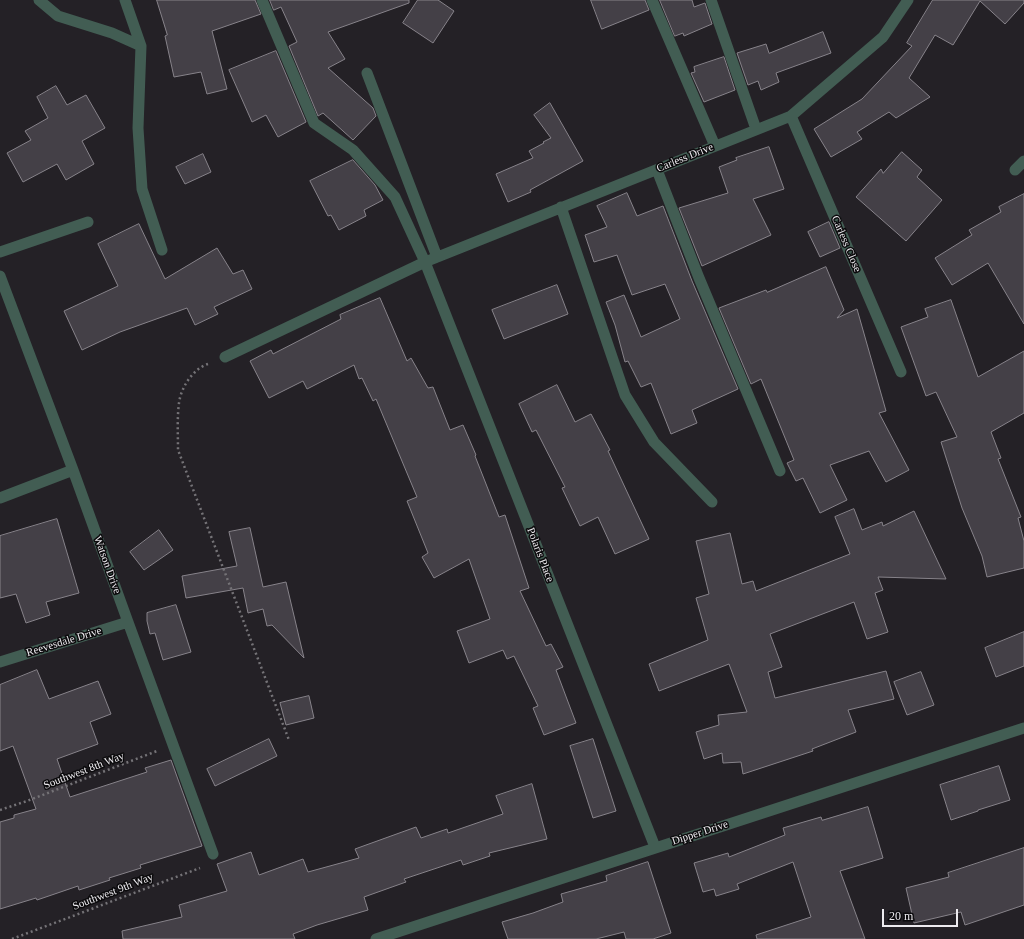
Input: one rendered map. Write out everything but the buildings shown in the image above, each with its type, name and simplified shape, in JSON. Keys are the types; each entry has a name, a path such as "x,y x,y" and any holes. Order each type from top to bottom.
{"street":[{"path":"39,0 58,16 112,33 141,46"},
{"path":"125,0 141,46 138,128 142,190 162,250"},
{"name":"Polaris Place","path":"262,0 314,123 353,150 395,197 424,262 655,847"},
{"path":"652,0 715,146"},
{"path":"711,0 756,129"},
{"name":"Carless Drive","path":"225,357 424,262 791,116 883,37 908,0"},
{"path":"367,73 437,257"},
{"name":"Carless Close","path":"791,116 901,372"},
{"path":"1015,170 1024,161"},
{"path":"657,170 702,285 780,471"},
{"path":"562,207 624,395 654,442 712,502"},
{"path":"0,252 88,222"},
{"name":"Watson Drive","path":"0,276 74,470 213,854"},
{"path":"0,498 74,470"},
{"name":"Reevesdale Drive","path":"0,662 128,622"},
{"name":"Dipper Drive","path":"376,939 1024,728"}],"path":[{"path":"225,357 200,366 187,380 179,402 178,450 289,740"},
{"name":"Southwest 8th Way","path":"0,810 27,801 173,744"},
{"name":"Southwest 9th Way","path":"12,939 207,865 213,854"}]}
